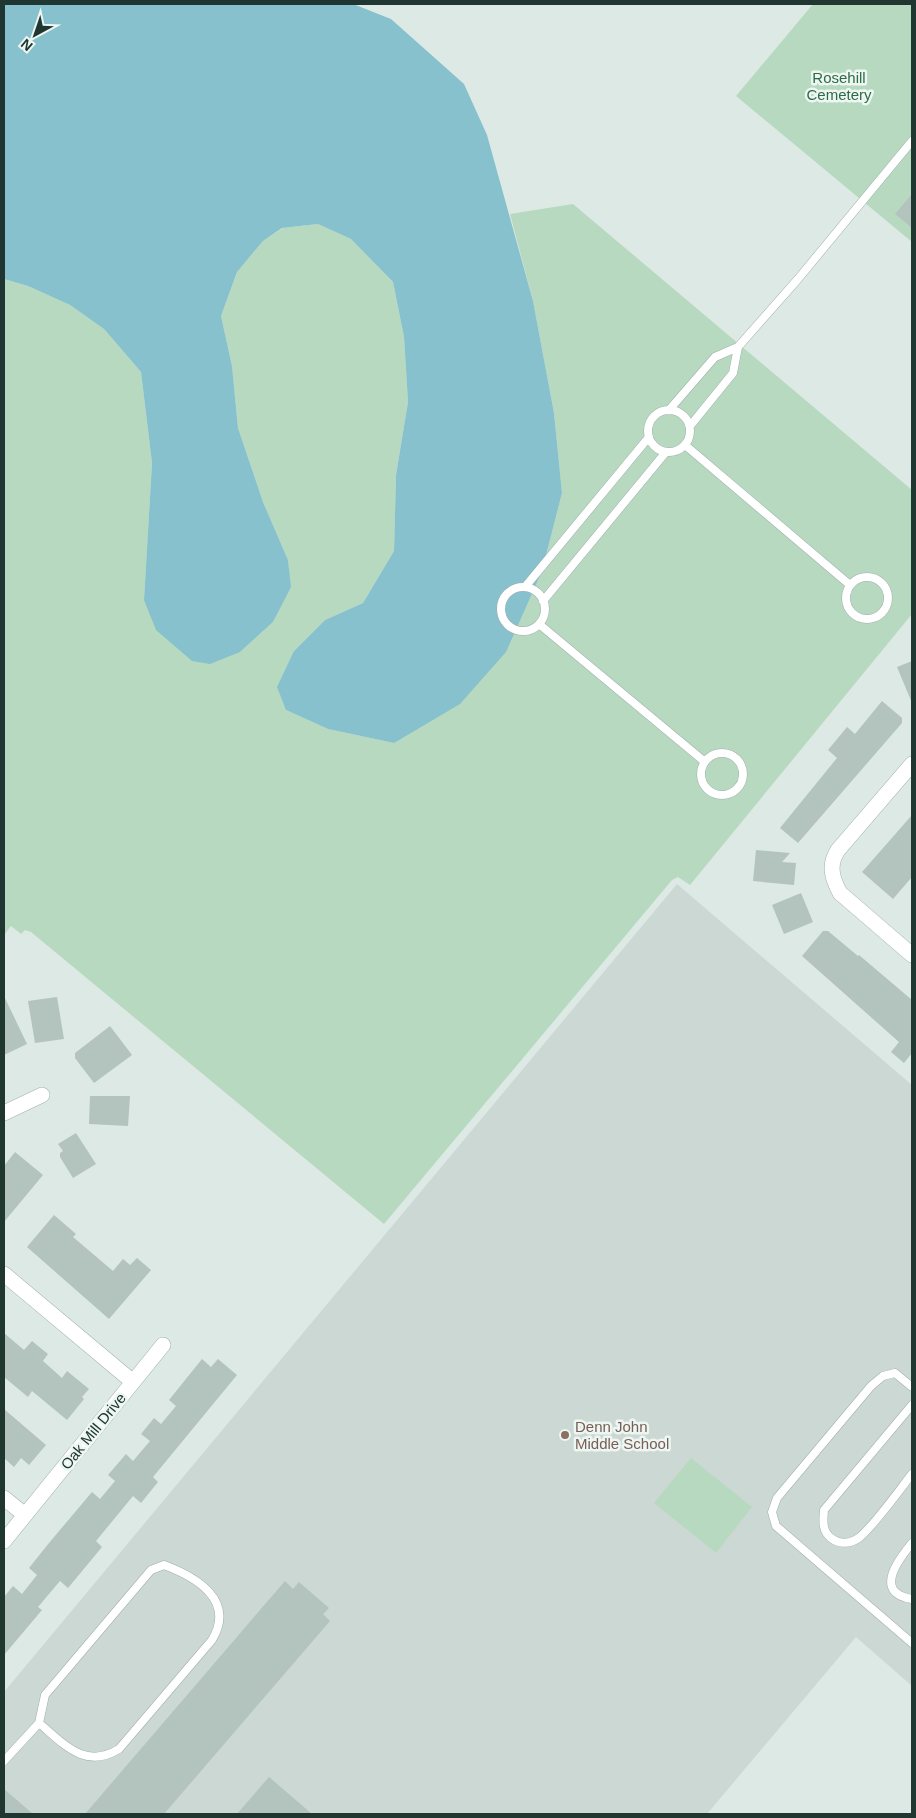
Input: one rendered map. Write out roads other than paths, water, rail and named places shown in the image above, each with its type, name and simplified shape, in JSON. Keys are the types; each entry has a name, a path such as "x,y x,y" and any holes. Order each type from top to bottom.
{"street":[{"path":"912,764 838,850 831,864 835,884 840,893 912,955"},
{"path":"4,1113 42,1095"},
{"name":"Oak Mill Drive","path":"4,1274 133,1382 4,1541"},
{"path":"133,1382 163,1344"},
{"path":"4,1498 25,1515"}],"lane":[{"path":"669,410 715,357 738,347 798,279 912,141"},
{"path":"690,426 682,414 669,410 662,411 651,420 648,426 649,437 654,446 666,452 673,452 685,445 689,439 690,426 732,373 738,347"},
{"path":"525,587 649,437"},
{"path":"685,445 850,584"},
{"path":"543,601 666,452"},
{"path":"862,577 876,578 886,589 888,603 885,610 874,618 868,619 855,615 847,604 846,598 850,584 862,577"},
{"path":"525,587 538,592 543,601 545,611 539,624 527,630 512,628 503,617 501,610 505,596 511,590 525,587"},
{"path":"539,624 705,762"},
{"path":"719,753 733,756 742,766 743,772 740,786 729,795 714,795 708,791 701,778 705,762 719,753"},
{"path":"912,1387 895,1373 883,1376 871,1386 777,1498 772,1512 776,1526 783,1533 912,1643"},
{"path":"912,1405 824,1510 823,1526 826,1533 839,1542 848,1543 860,1537 912,1474"},
{"path":"912,1544 895,1564 891,1574 894,1590 901,1596 912,1599"},
{"path":"4,1761 39,1723 45,1695 151,1570 164,1565 184,1572 198,1582 215,1600 220,1621 212,1640 119,1749 100,1757 79,1754 39,1723"}],"water":[{"path":"4,4 353,4 391,19 464,84 487,135 533,301 554,413 562,493 542,571 506,652 460,704 394,743 328,729 286,710 277,687 294,651 325,620 363,603 394,551 396,475 408,402 404,337 393,282 351,239 318,224 282,228 263,241 237,272 221,316 232,366 238,428 263,502 288,560 291,587 273,622 240,652 210,664 192,661 156,630 144,600 152,463 141,372 104,329 70,305 28,286 4,279"}],"place":[{"name":"Denn John Middle School","path":"565,1435"}],"park label":[{"name":"Rosehill Cemetery","path":"839,86"}]}
